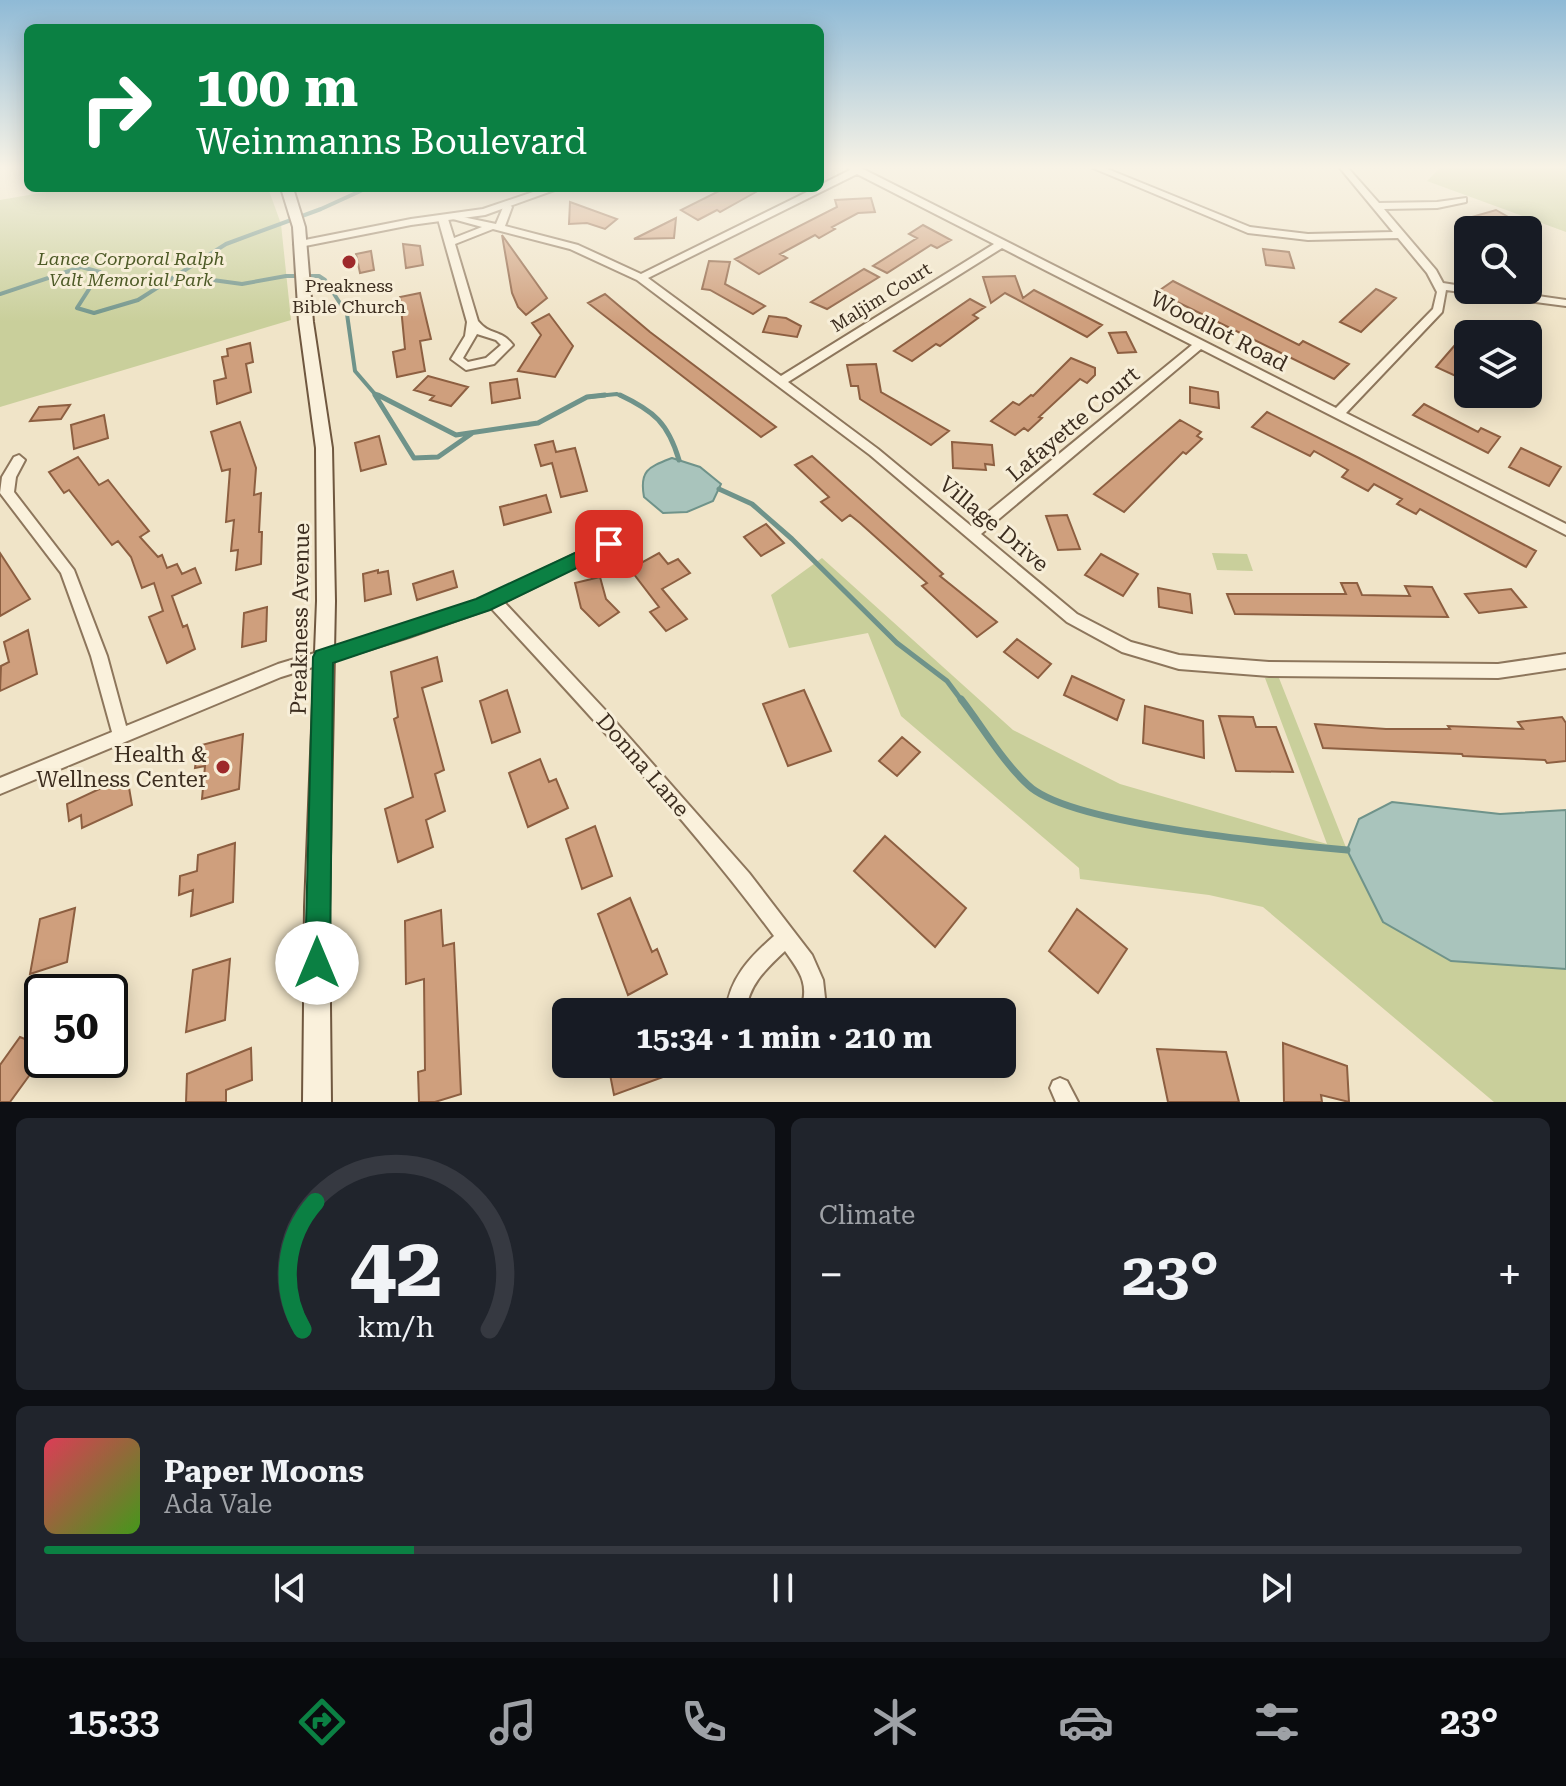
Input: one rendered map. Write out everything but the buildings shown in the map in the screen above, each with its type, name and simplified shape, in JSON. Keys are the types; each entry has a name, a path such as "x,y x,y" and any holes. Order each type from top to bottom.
{"main road":[{"name":"Preakness Avenue","path":"297,219 324,448 326,601 317,1102"}],"street":[{"path":"300,244 441,219"},
{"path":"443,219 473,322 481,332 500,337 507,345 499,356 490,361 466,366 457,359 471,336 473,322"},
{"name":"Village Drive","path":"466,219 574,247 641,278 874,452 1072,618 1127,647 1179,662 1269,669 1498,671 1566,661"},
{"path":"450,243 496,227 500,219"},
{"path":"641,278 757,219"},
{"name":"Woodlot Road","path":"955,219 1566,530"},
{"path":"1222,219 1248,230 1298,236 1402,235"},
{"path":"1338,414 1438,310 1441,301 1440,286 1432,272 1389,219"},
{"name":"Maljim Court","path":"780,382 1002,243"},
{"path":"1440,286 1454,288"},
{"path":"1542,300 1566,303"},
{"name":"Lafayette Court","path":"971,534 1200,344"},
{"path":"19,460 9,477 7,493 67,570 99,656 121,736"},
{"path":"0,786 278,671 409,631 493,600 609,544"},
{"name":"Donna Lane","path":"493,600 743,879 805,962 813,980 815,998"},
{"path":"739,998 741,986 752,970 786,937"}],"green space":[{"name":"Lance Corporal Ralph Valt Memorial Park","path":"0,219 279,219 291,320 0,407"},
{"path":"1542,219 1566,219 1566,232 1542,223"},
{"path":"1212,553 1247,554 1253,571 1217,570"},
{"path":"822,558 1013,730 1120,784 1327,844 1265,678 1279,678 1347,850 1383,922 1451,961 1566,969 1566,1102 1494,1102 1263,907 1209,895 1080,879 1079,868 901,716 868,633 789,648 771,595"}],"water":[{"path":"672,458 700,467 721,484 713,501 687,512 663,513 644,497 645,475 657,464"},
{"path":"1392,802 1500,814 1566,810 1566,969 1451,961 1383,922 1347,850 1359,819"}],"waterway":[{"path":"177,275 226,244 293,219"},
{"path":"0,294 81,267 100,272 77,308 94,313 138,300 177,275"},
{"path":"177,275 242,284 286,276 319,276 325,280 347,314 355,371 374,393"},
{"path":"374,393 378,395"},
{"path":"374,393 377,397"},
{"path":"587,397 617,394 622,396"},
{"path":"375,395 414,458 438,457 471,434"},
{"path":"378,395 382,397"},
{"path":"378,395 456,435 538,423 587,397"},
{"path":"587,397 605,395"},
{"path":"622,396 658,420 670,436 679,460"},
{"path":"719,489 752,504 792,539 897,643 947,681 962,701"},
{"path":"961,699 1019,776 1051,799 1130,822 1347,850"}],"place":[{"name":"Preakness Bible Church","path":"349,262"},
{"name":"Health & Wellness Center","path":"223,767"}],"route":[{"path":"317,963 323,657 483,605 609,544"}]}
